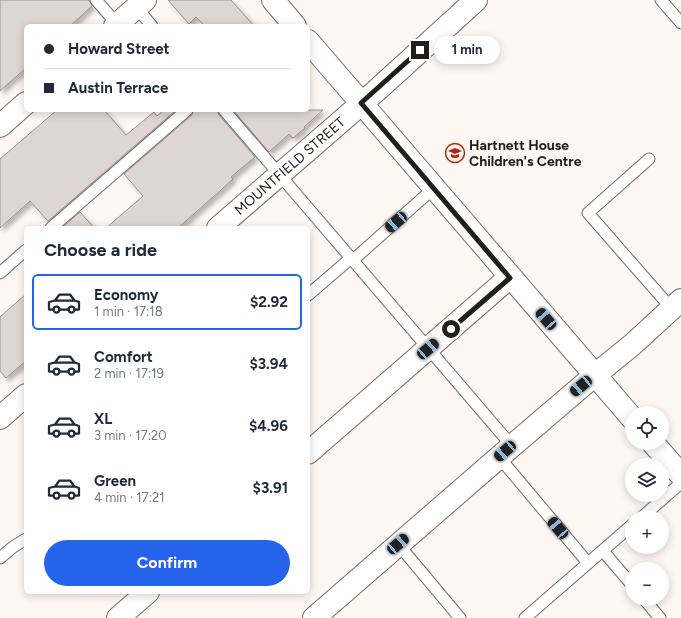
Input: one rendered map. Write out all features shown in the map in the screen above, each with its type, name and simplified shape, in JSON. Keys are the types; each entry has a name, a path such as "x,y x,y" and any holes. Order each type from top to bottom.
{"street":[{"path":"273,0 293,24"},
{"name":"MOUNTFIELD STREET","path":"220,226 376,91 476,0"},
{"path":"117,24 140,4"},
{"path":"310,43 510,278 603,369 625,406"},
{"path":"0,126 24,105"},
{"path":"310,451 510,278"},
{"path":"314,618 505,451 632,344 676,304"},
{"path":"0,418 24,397"},
{"path":"660,450 681,475"},
{"path":"118,618 146,594"}],"lane":[{"path":"96,0 115,24"},
{"path":"662,0 681,23"},
{"path":"140,4 151,24"},
{"path":"53,226 185,112"},
{"path":"226,112 428,349 588,563"},
{"path":"649,159 588,213 676,304"},
{"path":"310,293 434,188"},
{"path":"0,273 24,252"},
{"path":"650,510 681,483"},
{"path":"525,618 625,531"},
{"path":"0,558 24,540"},
{"path":"398,544 460,618"},
{"path":"603,551 625,577"},
{"path":"650,606 660,618"}],"building":[{"path":"0,0 89,0 92,6 72,24 24,24 24,70 0,91"},
{"path":"168,0 231,0 252,24 203,24 196,17 189,24"},
{"path":"310,110 323,110 293,138 289,134 269,152 235,112 310,112"},
{"path":"55,112 106,112 126,135 154,112 157,116 162,112 174,112 48,221 30,201 0,228 0,159"},
{"path":"193,112 218,112 255,157 231,177 233,179 180,226 108,226 143,196 124,174 192,115"},
{"path":"80,212 92,226 64,226"},
{"path":"24,296 24,363 6,378 0,371 0,317"}],"place":[{"name":"Hartnett House Children's Centre","path":"455,153"}],"route":[{"path":"420,50 361,103 510,278 451,329"}]}
